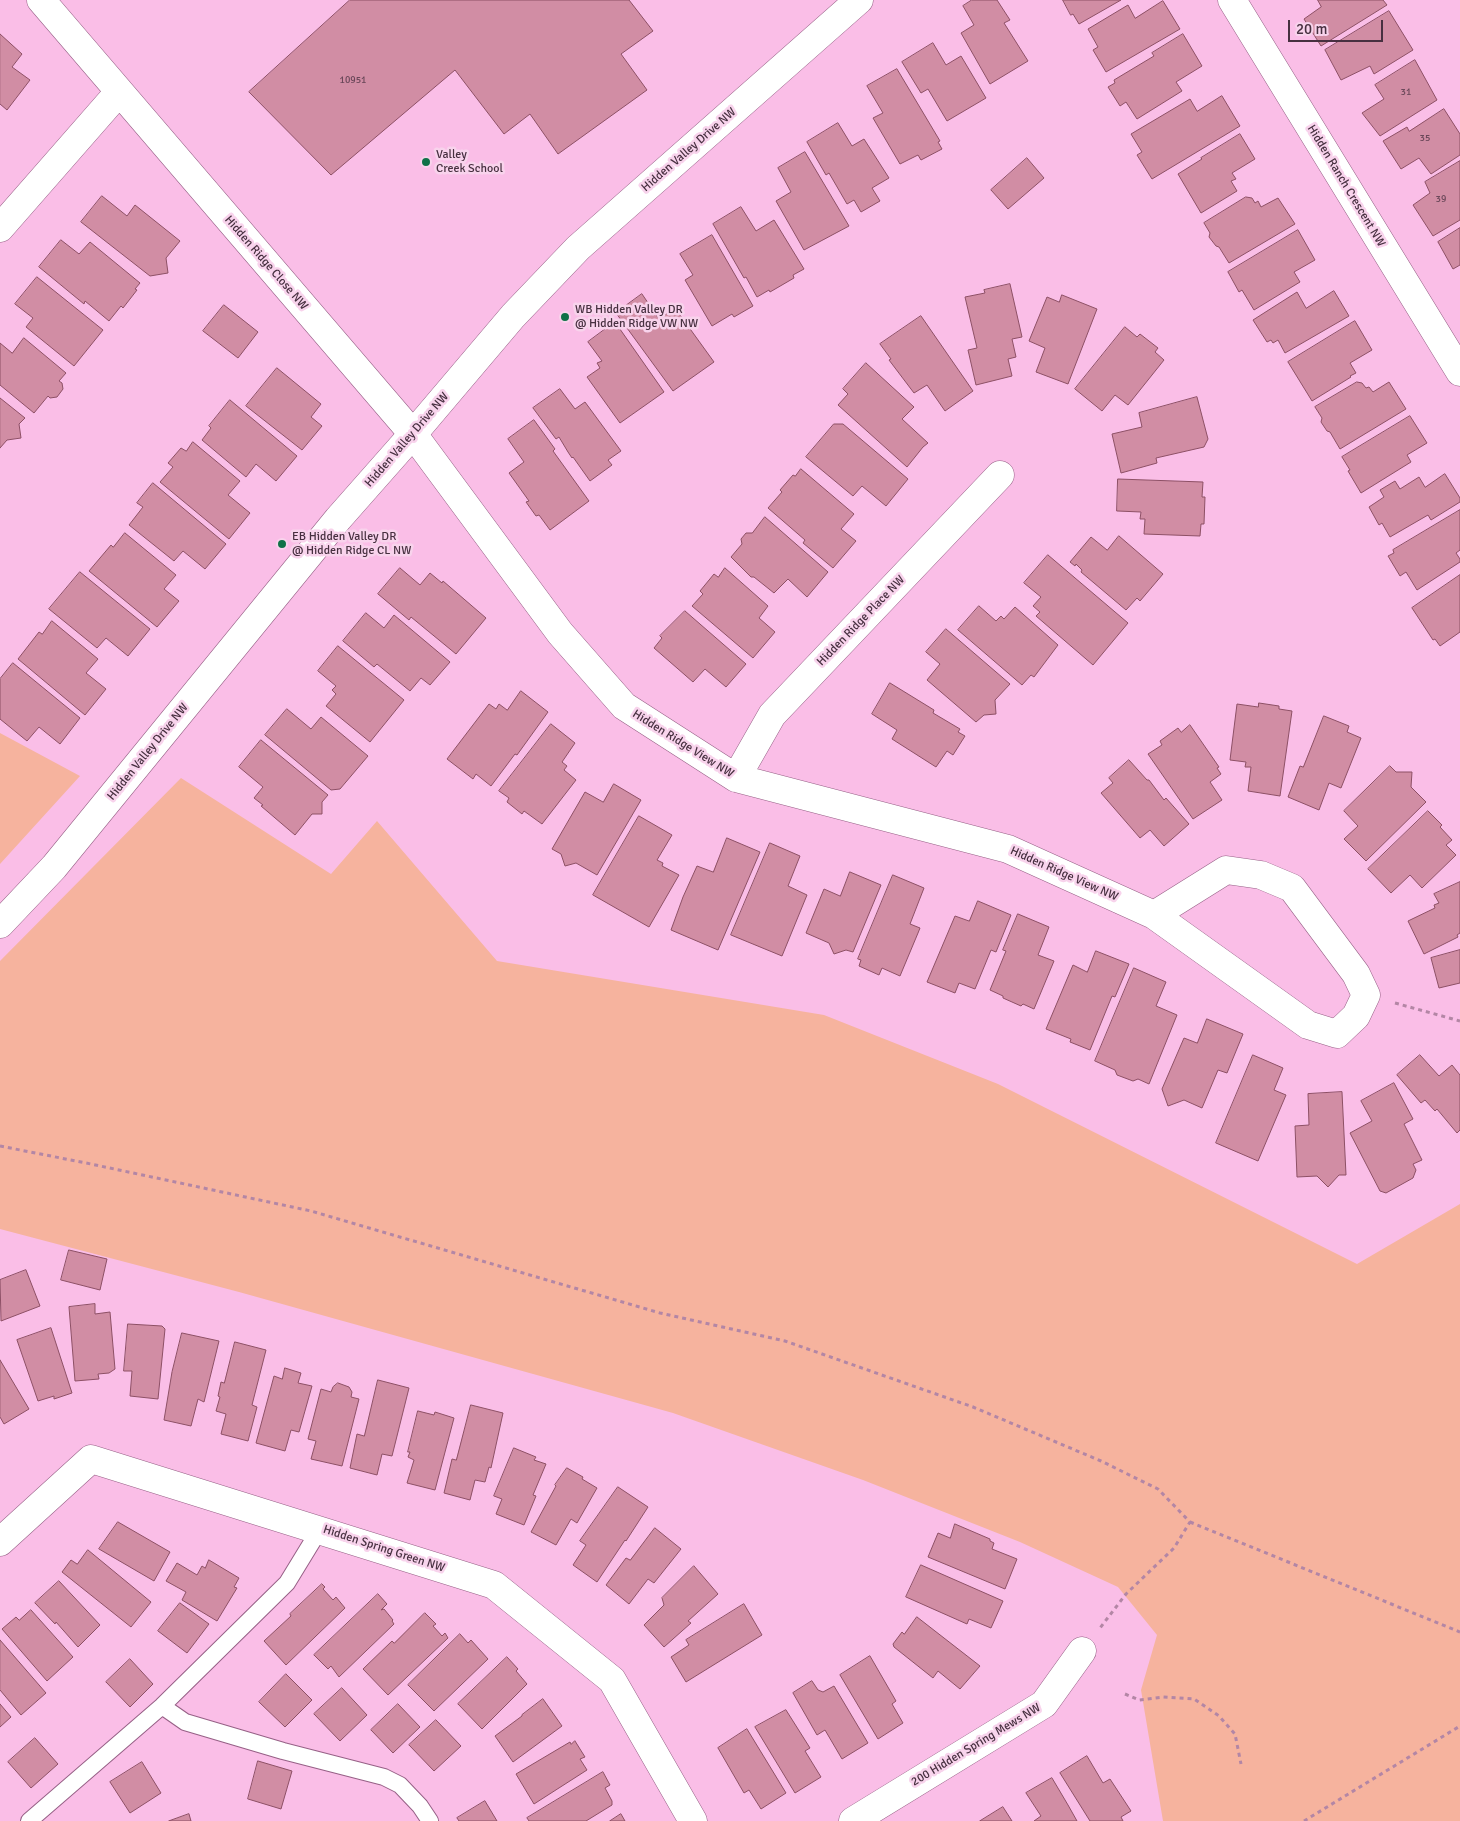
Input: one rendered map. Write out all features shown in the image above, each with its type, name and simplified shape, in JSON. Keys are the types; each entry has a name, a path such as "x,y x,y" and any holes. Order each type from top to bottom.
{"street":[{"name":"Hidden Ridge Close NW","path":"40,0 413,434"},
{"name":"Hidden Valley Drive NW","path":"0,924 54,867 338,519 513,316 578,248 859,0"},
{"name":"Hidden Ranch Crescent NW","path":"1232,0 1460,372"},
{"path":"0,228 120,92"},
{"name":"Hidden Ridge View NW","path":"413,434 560,633 624,706 736,778 1008,849 1154,915 1308,1024 1336,1034 1356,1016 1366,994"},
{"name":"Hidden Ridge Place NW","path":"736,778 772,715 1000,474"},
{"path":"1154,915 1226,870 1261,874 1292,888 1356,974 1366,994"},
{"name":"Hidden Spring Green NW","path":"0,1542 91,1459 494,1584 612,1680 693,1821"},
{"name":"200 Hidden Spring Mews NW","path":"853,1821 1044,1704 1082,1651"}],"lane":[{"path":"29,1821 162,1706 287,1584 320,1529"},
{"path":"162,1706 185,1722 283,1751 384,1777 400,1785 420,1806 430,1821"}],"path":[{"path":"1366,994 1460,1021"},
{"path":"0,1146 311,1210 660,1313 785,1341 973,1407 1101,1460 1158,1489 1190,1522 1460,1632"},
{"path":"1082,1651 1126,1594 1174,1548 1190,1522"},
{"path":"1125,1694 1139,1700 1163,1697 1194,1699 1219,1716 1234,1734 1241,1764"},
{"path":"1304,1821 1460,1726"}],"shaded area":[{"path":"0,733 80,776 0,864"},
{"path":"181,778 331,874 377,821 497,961 824,1015 998,1084 1357,1264 1460,1204 1460,1821 1163,1821 1141,1690 1157,1635 1118,1587 1020,1542 863,1480 673,1413 239,1292 0,1229 0,961"}],"building":[{"path":"350,0 629,0 653,31 621,54 647,90 558,154 530,114 504,134 455,70 331,175 249,92"},
{"path":"972,0 997,0 1010,20 1004,23 1028,61 990,84 961,33 974,25 963,6"},
{"path":"1063,0 1121,0 1079,24 1073,14 1071,15"},
{"path":"1318,0 1383,0 1387,5 1321,46 1304,19 1321,7"},
{"path":"1163,1 1180,29 1106,72 1093,50 1098,47 1088,29 1128,5 1135,18"},
{"path":"1389,11 1413,50 1374,74 1370,66 1341,80 1325,50"},
{"path":"0,34 22,54 12,67 30,80 7,110 0,104"},
{"path":"1183,34 1202,66 1176,82 1182,91 1137,119 1126,102 1120,106 1108,87 1115,83 1114,80 1154,56 1152,53"},
{"path":"933,43 946,65 961,56 986,98 947,121 928,89 921,93 902,62"},
{"path":"1415,60 1437,100 1380,136 1362,113 1384,99 1375,85"},
{"path":"897,69 940,141 938,142 942,149 921,160 918,155 900,164 873,118 883,113 867,86"},
{"path":"1222,96 1240,126 1152,179 1137,155 1142,152 1131,134 1190,99 1197,111"},
{"path":"1444,109 1460,134 1460,155 1431,174 1419,158 1401,169 1383,141 1407,127 1409,131"},
{"path":"838,123 852,146 864,139 889,178 872,188 880,201 861,212 854,200 847,204 829,173 826,175 807,142"},
{"path":"1240,134 1255,159 1232,173 1236,179 1231,181 1237,191 1201,213 1178,174"},
{"path":"805,152 849,226 804,250 776,201 791,192 778,168"},
{"path":"1027,158 1044,178 1008,209 991,190"},
{"path":"1460,161 1460,220 1433,236 1413,205 1430,193 1425,182"},
{"path":"102,196 127,216 135,205 180,241 166,258 168,273 150,276 81,222"},
{"path":"1246,197 1252,198 1255,203 1258,201 1261,207 1278,198 1295,224 1229,263 1219,247 1209,237 1210,233 1204,223"},
{"path":"741,207 756,231 774,220 804,269 793,275 794,278 757,297 713,224"},
{"path":"1460,228 1460,265 1453,269 1438,242"},
{"path":"1298,230 1315,260 1294,272 1300,282 1254,310 1242,290 1239,292 1228,272"},
{"path":"712,235 753,306 734,317 732,314 712,326 685,280 693,275 680,254"},
{"path":"61,240 79,254 90,242 140,283 123,308 121,306 109,321 85,301 84,304 39,267"},
{"path":"37,277 103,330 74,366 26,327 33,318 15,304"},
{"path":"1010,284 1022,337 1012,339 1016,357 1008,359 1012,376 976,385 968,350 977,348 965,297 985,293 984,290"},
{"path":"1334,291 1349,316 1285,353 1278,340 1273,343 1271,340 1267,342 1253,320 1297,292 1306,308"},
{"path":"642,294 659,319 675,308 714,362 673,391 616,313"},
{"path":"1062,295 1097,309 1068,384 1036,372 1045,348 1029,341 1047,297 1059,302"},
{"path":"224,305 258,332 238,358 203,331"},
{"path":"921,316 973,391 945,411 927,385 914,393 889,360 891,359 880,344"},
{"path":"1355,321 1372,350 1350,363 1356,373 1312,401 1288,362"},
{"path":"615,322 664,392 620,423 587,377 600,368 597,363 602,361 588,342"},
{"path":"1125,327 1137,337 1140,334 1158,348 1155,352 1164,360 1128,405 1115,395 1102,411 1075,389"},
{"path":"24,338 66,373 59,381 62,383 63,389 57,397 50,398 48,396 34,413 0,385 0,343 12,353"},
{"path":"866,363 914,407 902,419 928,443 907,467 838,405 848,394 843,389"},
{"path":"277,368 321,404 311,417 322,426 302,450 246,406"},
{"path":"1357,382 1362,383 1366,388 1369,387 1373,392 1389,382 1406,409 1340,449 1330,432 1327,431 1321,422 1322,418 1315,407"},
{"path":"560,389 575,409 585,402 621,451 608,460 612,465 590,481 559,437 556,439 533,408"},
{"path":"1197,397 1208,439 1204,447 1156,458 1157,463 1121,473 1112,434 1142,427 1139,413"},
{"path":"0,398 25,418 19,424 21,438 7,440 0,448"},
{"path":"230,400 297,456 276,481 256,464 246,477 202,440 211,428 209,426"},
{"path":"1410,416 1427,443 1407,455 1411,462 1361,493 1342,457"},
{"path":"534,420 555,449 553,451 589,501 550,530 539,515 536,516 526,502 529,501 509,473 524,462 508,439"},
{"path":"834,424 843,424 908,479 886,506 862,486 853,496 806,457"},
{"path":"193,442 240,481 228,495 250,513 229,539 160,482 173,467 168,463 181,448 186,451"},
{"path":"801,469 854,514 841,529 856,541 833,568 803,543 805,540 768,508 782,492 780,490"},
{"path":"1445,474 1460,498 1460,502 1431,520 1428,515 1390,537 1382,523 1379,525 1369,507 1384,497 1380,490 1395,481 1400,489 1419,477 1425,487"},
{"path":"1118,479 1203,482 1202,497 1205,497 1204,524 1201,524 1200,536 1144,534 1145,519 1140,519 1141,512 1117,511"},
{"path":"153,483 226,544 205,569 183,551 174,561 129,525 143,507 137,503"},
{"path":"1460,510 1460,550 1456,553 1460,562 1417,590 1406,572 1400,576 1388,556 1394,553 1393,550"},
{"path":"765,517 828,572 807,597 788,579 774,593 754,577 751,577 731,557 742,544 741,539 746,533 752,533"},
{"path":"125,533 176,575 164,589 179,601 157,627 89,571 111,545 113,547"},
{"path":"1119,536 1163,574 1140,601 1137,598 1126,610 1081,572 1082,570 1076,564 1075,566 1070,562 1091,537 1107,550"},
{"path":"1048,555 1128,623 1093,665 1036,616 1040,612 1033,606 1041,597 1024,583"},
{"path":"400,568 420,585 430,573 442,583 443,581 486,618 456,654 411,617 409,620 378,594"},
{"path":"725,568 768,606 759,618 775,632 753,658 692,606 703,594 700,591 714,574 718,577"},
{"path":"80,572 150,629 128,656 106,638 97,648 49,609"},
{"path":"1460,575 1460,632 1440,646 1435,639 1433,640 1412,608"},
{"path":"979,606 996,621 1001,616 1004,619 1015,607 1058,645 1034,677 1031,675 1022,685 958,630"},
{"path":"685,611 746,664 726,687 705,669 693,682 654,648 662,638 660,636"},
{"path":"366,613 384,628 394,615 450,662 430,685 421,678 410,691 377,664 374,667 343,641"},
{"path":"52,621 98,659 86,673 106,689 85,715 18,659 39,632 42,634"},
{"path":"946,629 1010,684 995,700 996,714 984,715 976,722 927,680 940,664 926,652"},
{"path":"338,646 404,700 370,742 326,706 336,694 332,690 336,686 318,671"},
{"path":"13,663 80,718 60,744 39,727 27,741 0,719 0,679"},
{"path":"890,683 934,710 933,713 960,729 958,732 965,736 953,755 947,751 936,767 892,739 897,730 872,714"},
{"path":"521,691 548,712 517,755 515,754 491,786 476,774 473,779 447,759 489,704 496,709 499,704 507,710"},
{"path":"1259,703 1279,706 1279,709 1292,711 1280,796 1248,791 1251,767 1245,767 1246,762 1230,760 1237,704 1258,707"},
{"path":"287,709 311,729 321,717 368,756 340,789 331,790 265,735"},
{"path":"1324,716 1349,726 1347,732 1361,738 1341,788 1329,783 1319,810 1288,797 1300,766 1303,767"},
{"path":"551,724 575,743 562,762 567,766 564,770 576,780 542,824 524,811 522,814 507,802 509,798 499,791"},
{"path":"1190,725 1219,767 1217,768 1221,774 1210,782 1222,800 1193,819 1148,754 1162,745 1160,741 1178,728 1181,732"},
{"path":"261,740 328,795 322,802 322,814 312,814 295,835 254,798 263,787 239,767"},
{"path":"1129,760 1149,780 1164,800 1166,798 1189,824 1164,846 1150,830 1140,838 1101,793 1113,783 1109,778"},
{"path":"1390,766 1396,772 1412,772 1411,787 1426,802 1366,861 1344,839 1358,826 1344,811"},
{"path":"614,784 641,800 597,875 576,863 565,866 561,854 552,849 585,792 603,802"},
{"path":"1428,811 1442,825 1440,827 1452,840 1446,845 1456,855 1422,888 1410,875 1391,893 1368,869"},
{"path":"639,816 672,835 657,860 663,863 662,866 679,875 649,927 593,895"},
{"path":"727,838 760,852 718,950 671,930 697,866 713,872"},
{"path":"770,843 800,856 788,886 807,895 782,956 731,935"},
{"path":"850,872 881,885 853,952 846,950 834,954 829,943 806,933 824,889 840,896"},
{"path":"893,875 924,888 910,924 920,928 900,976 882,968 879,975 859,966 861,960 858,959"},
{"path":"1460,882 1460,933 1457,935 1458,937 1424,954 1408,921 1435,908 1434,905 1439,903 1434,894"},
{"path":"978,901 1011,915 996,952 991,950 975,989 959,983 955,993 927,982 955,916 969,921"},
{"path":"1018,914 1049,927 1038,955 1054,961 1034,1009 1023,1004 1021,1006 990,990 1006,951 1003,950"},
{"path":"1460,950 1460,983 1439,988 1431,958"},
{"path":"1096,951 1129,964 1115,997 1112,996 1090,1050 1070,1042 1071,1039 1046,1029 1073,965 1087,972"},
{"path":"1134,968 1166,982 1156,1006 1177,1015 1149,1084 1138,1079 1133,1081 1117,1075 1115,1070 1095,1061"},
{"path":"1207,1019 1243,1034 1227,1073 1218,1070 1202,1108 1184,1100 1168,1106 1162,1089 1184,1038 1197,1043"},
{"path":"1253,1055 1283,1068 1274,1090 1286,1095 1258,1161 1216,1143"},
{"path":"1420,1055 1439,1076 1452,1065 1460,1075 1460,1130 1457,1133 1437,1109 1435,1111 1425,1100 1421,1103 1397,1075"},
{"path":"1394,1083 1413,1119 1404,1124 1422,1160 1413,1164 1416,1170 1413,1178 1386,1193 1380,1191 1350,1133 1372,1121 1361,1101"},
{"path":"1342,1092 1346,1175 1339,1175 1328,1187 1317,1176 1297,1177 1295,1126 1309,1125 1308,1094"},
{"path":"69,1250 107,1259 100,1290 61,1280"},
{"path":"26,1270 40,1306 1,1321 0,1280"},
{"path":"95,1304 95,1314 110,1312 115,1369 109,1373 98,1374 99,1379 75,1381 69,1307"},
{"path":"128,1324 162,1326 165,1329 158,1399 130,1396 132,1371 124,1371"},
{"path":"51,1328 72,1393 54,1399 54,1396 38,1401 17,1340"},
{"path":"182,1333 219,1341 204,1402 198,1399 191,1426 164,1420 172,1372"},
{"path":"235,1342 266,1350 252,1405 257,1407 248,1441 221,1434 226,1414 216,1411 220,1397 218,1396 221,1382 224,1383"},
{"path":"0,1360 29,1409 4,1424 0,1417"},
{"path":"285,1368 301,1373 298,1383 312,1386 299,1432 291,1430 285,1451 256,1443 274,1376 282,1379"},
{"path":"378,1380 409,1388 392,1456 382,1454 377,1475 350,1468 357,1434 364,1436"},
{"path":"338,1383 349,1387 352,1392 351,1397 359,1399 342,1466 311,1459 316,1441 308,1439 321,1389 331,1392"},
{"path":"471,1405 503,1413 491,1468 489,1467 485,1482 475,1480 470,1500 444,1493 452,1459 456,1460"},
{"path":"418,1411 434,1415 435,1412 454,1418 435,1490 407,1483 414,1460 408,1457 410,1452 408,1452"},
{"path":"514,1448 536,1457 534,1460 546,1464 533,1495 536,1496 524,1525 496,1514 502,1499 494,1496"},
{"path":"567,1468 597,1488 577,1523 571,1519 556,1545 531,1532 555,1485"},
{"path":"618,1487 648,1507 597,1582 573,1565 586,1545 580,1541"},
{"path":"118,1522 170,1552 154,1581 99,1549"},
{"path":"955,1524 990,1539 994,1543 992,1549 1017,1559 1005,1589 928,1557 938,1533 950,1538"},
{"path":"655,1528 681,1549 654,1583 648,1579 629,1604 606,1585 626,1558 630,1560"},
{"path":"88,1550 151,1602 131,1627 62,1572 71,1560 77,1564"},
{"path":"209,1560 239,1578 234,1587 237,1588 217,1621 182,1600 186,1592 166,1581 177,1563 197,1575 202,1566 205,1568"},
{"path":"921,1565 1003,1601 991,1628 969,1619 967,1624 906,1597"},
{"path":"694,1566 718,1594 688,1621 691,1623 664,1647 644,1625 664,1605 662,1598"},
{"path":"59,1581 100,1625 78,1647 56,1622 55,1624 35,1603"},
{"path":"322,1584 325,1587 323,1589 333,1600 336,1597 345,1608 286,1665 264,1641"},
{"path":"378,1594 387,1604 381,1610 384,1609 394,1624 339,1677 331,1666 328,1669 314,1655"},
{"path":"180,1603 209,1624 187,1653 158,1631"},
{"path":"744,1604 762,1635 686,1682 671,1657 689,1645 686,1640"},
{"path":"31,1610 73,1657 47,1681 2,1629 16,1617 19,1620"},
{"path":"425,1613 436,1624 433,1626 442,1636 445,1633 448,1638 388,1695 363,1669"},
{"path":"917,1617 980,1666 960,1689 938,1671 933,1678 894,1647 893,1644 902,1632 904,1634"},
{"path":"460,1634 468,1643 471,1640 488,1659 434,1711 408,1685"},
{"path":"0,1640 46,1693 21,1715 0,1690"},
{"path":"870,1656 896,1701 892,1704 903,1723 878,1739 840,1675"},
{"path":"507,1657 518,1669 516,1671 527,1684 482,1729 458,1704"},
{"path":"130,1659 153,1684 130,1707 106,1682"},
{"path":"286,1674 312,1700 285,1727 259,1702"},
{"path":"812,1681 818,1690 823,1692 834,1686 868,1743 842,1759 825,1730 817,1735 793,1693"},
{"path":"342,1688 367,1715 340,1741 314,1714"},
{"path":"543,1699 562,1726 513,1762 495,1736"},
{"path":"0,1704 11,1717 0,1727"},
{"path":"398,1704 420,1727 393,1753 371,1730"},
{"path":"786,1710 810,1748 805,1751 821,1777 795,1793 755,1727"},
{"path":"436,1720 461,1746 434,1771 409,1745"},
{"path":"747,1729 786,1793 761,1809 749,1790 744,1793 718,1748"},
{"path":"35,1738 58,1764 31,1788 8,1762"},
{"path":"575,1741 585,1757 580,1759 587,1770 534,1804 516,1774 570,1742 571,1744"},
{"path":"1087,1756 1103,1783 1110,1779 1131,1811 1121,1817 1123,1821 1090,1821 1060,1773"},
{"path":"258,1761 292,1771 281,1809 248,1799"},
{"path":"142,1762 161,1793 130,1813 110,1782"},
{"path":"603,1772 610,1785 605,1788 612,1801 612,1805 586,1821 529,1821 527,1818"},
{"path":"1052,1778 1077,1821 1034,1821 1041,1816 1026,1793"},
{"path":"485,1801 497,1821 459,1821 457,1818"},
{"path":"1003,1807 1012,1821 980,1821"},
{"path":"189,1814 191,1821 169,1821"},
{"path":"621,1814 625,1821 610,1821"}],"place":[{"name":"Valley Creek School","path":"426,162"},
{"name":"WB Hidden Valley DR @ Hidden Ridge VW NW","path":"565,317"},
{"name":"EB Hidden Valley DR @ Hidden Ridge CL NW","path":"282,544"}]}
